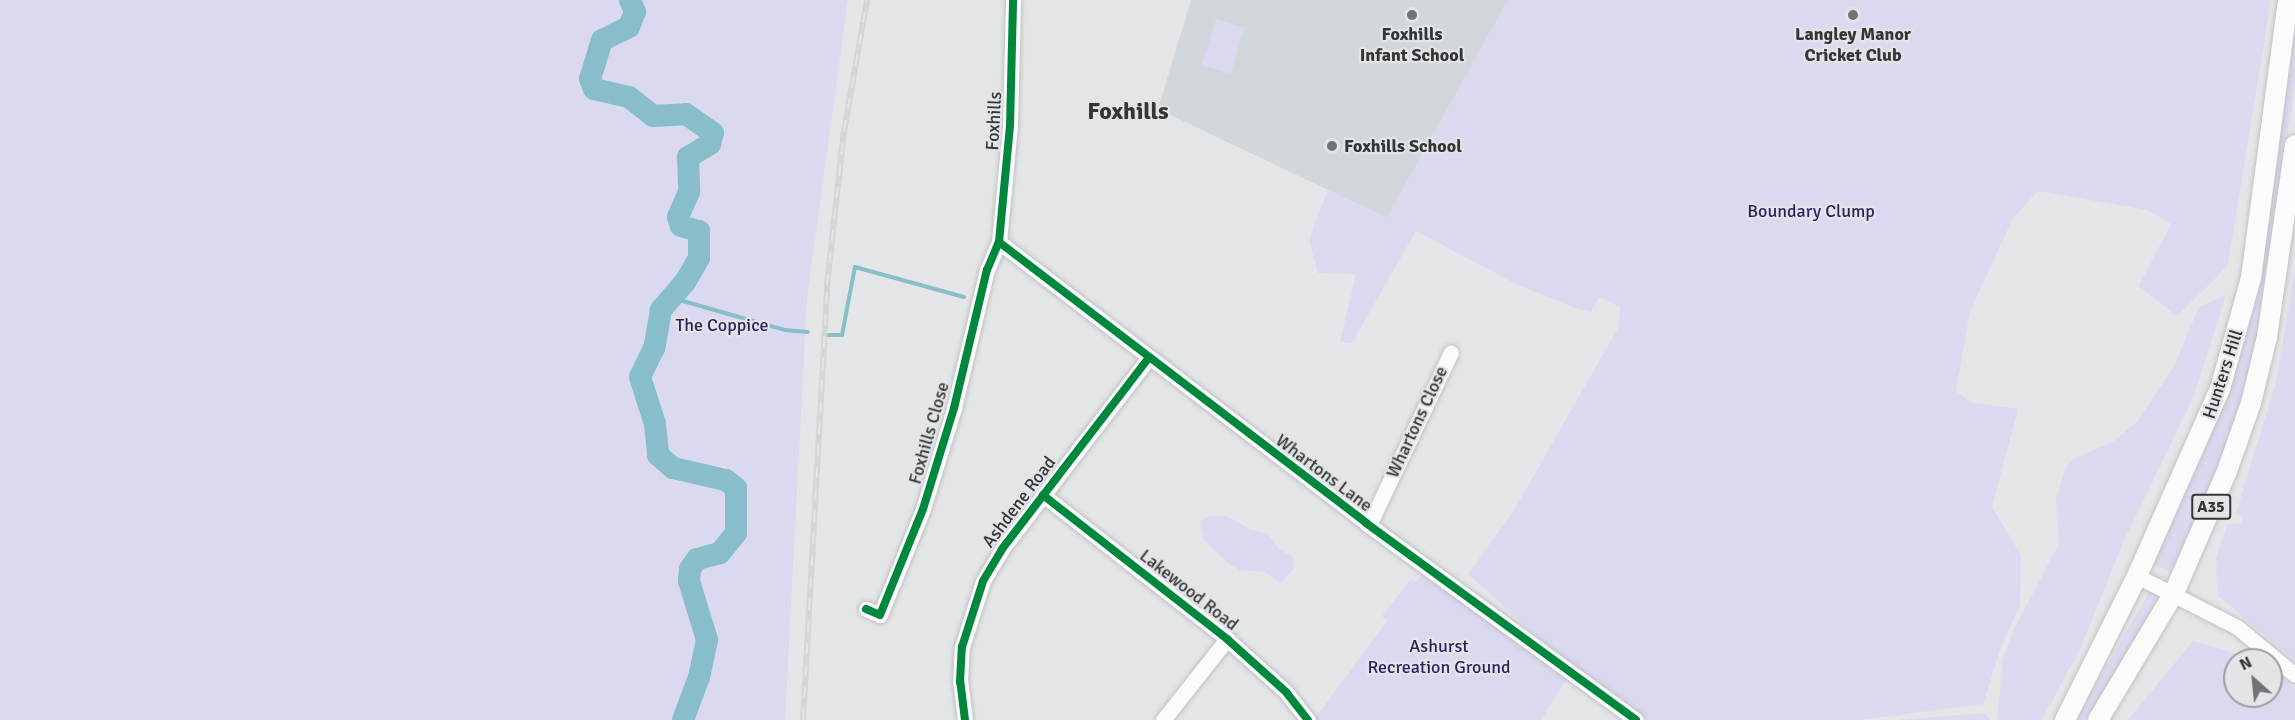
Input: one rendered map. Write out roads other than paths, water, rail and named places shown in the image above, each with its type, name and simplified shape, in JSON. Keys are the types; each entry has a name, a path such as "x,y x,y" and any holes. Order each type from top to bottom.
{"main road":[{"name":"Hunters Hill","path":"2065,720 2137,576 2195,452 2220,389 2239,324 2262,215 2288,0"},
{"name":"Hunters Hill","path":"2098,720 2174,593 2227,471 2251,403 2266,337 2295,145"}],"street":[{"name":"Foxhills","path":"999,242 1010,126 1013,0"},
{"name":"Whartons Lane","path":"999,242 1148,359 1369,525 1636,720"},
{"name":"Foxhills Close","path":"866,609 880,615 923,509 954,408 987,270 999,242"},
{"name":"Whartons Close","path":"1369,525 1451,352"},
{"name":"Ashdene Road","path":"965,720 960,682 962,647 975,601 1002,549 1148,359"},
{"name":"Lakewood Road","path":"1043,495 1227,639 1286,692 1308,720"},
{"path":"2137,576 2237,627 2295,675"},
{"path":"1163,720 1227,639"}],"waterway":[{"path":"630,0 635,12 629,27 602,40 590,79 594,89 629,97 653,116 686,114 713,133 710,144 688,157 689,192 678,217 681,226 699,231 699,258 685,282 661,310 654,348 640,377 655,424 658,455 673,468 726,480 736,488 736,533 720,553 697,559 690,569 689,581 707,640 699,677 683,720"},
{"path":"825,335 842,335 855,267 964,297"},
{"path":"669,297 785,330 808,332"}],"railway":[{"path":"803,720 827,285 844,131 867,0"}],"place":[{"name":"Foxhills Infant School","path":"1412,15"},
{"name":"Langley Manor Cricket Club","path":"1853,15"},
{"name":"Foxhills School","path":"1332,146"}],"district":[{"name":"Foxhills","path":"1128,112"}],"park label":[{"name":"Boundary Clump","path":"1811,211"},
{"name":"The Coppice","path":"722,325"},
{"name":"Ashurst Recreation Ground","path":"1439,657"}]}
